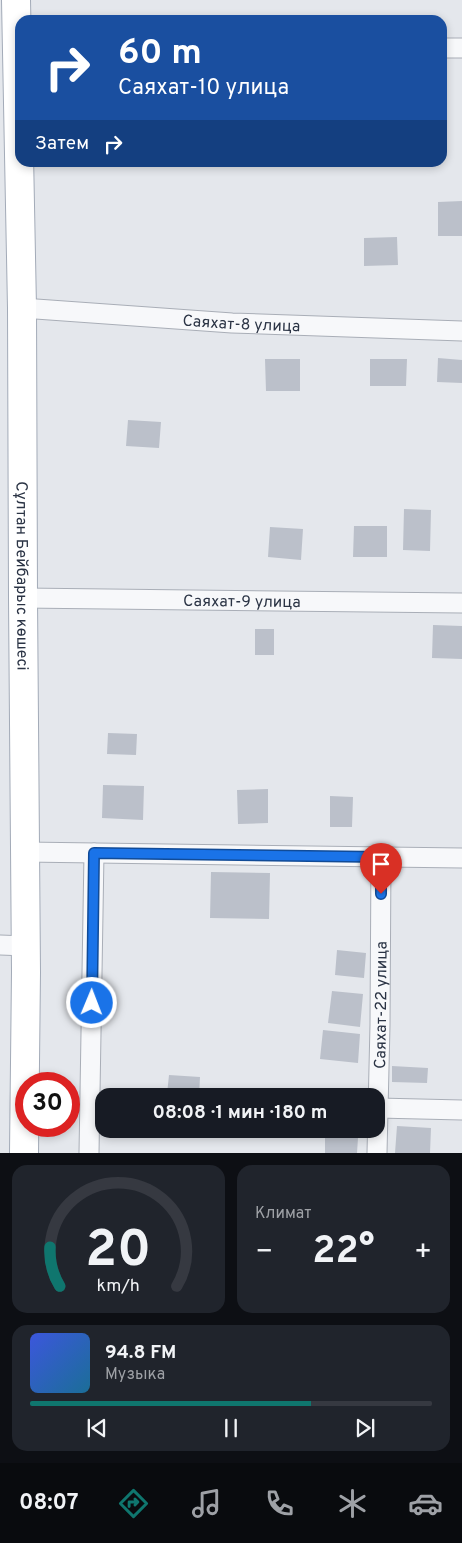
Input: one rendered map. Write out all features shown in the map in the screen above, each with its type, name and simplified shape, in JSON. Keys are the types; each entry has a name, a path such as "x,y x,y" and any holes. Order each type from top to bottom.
{"main road":[{"name":"Сұлтан Бейбарыс көшесі","path":"16,0 17,15"},
{"name":"Сұлтан Бейбарыс көшесі","path":"20,167 25,852 13,946 24,1153"}],"street":[{"path":"447,48 462,48"},
{"name":"Саяхат-8 улица","path":"22,308 232,323 462,331"},
{"name":"Саяхат-9 улица","path":"22,598 462,603"},
{"path":"25,852 462,858"},
{"path":"90,1153 94,853"},
{"name":"Саяхат-22 улица","path":"378,1088 381,857"},
{"path":"385,1108 462,1110"},
{"name":"Саяхат-22 улица","path":"377,1138 377,1153"}],"building":[{"path":"462,201 462,236 438,236 438,202"},
{"path":"397,237 398,265 364,266 364,238"},
{"path":"438,358 462,360 462,383 437,382"},
{"path":"265,359 300,359 300,391 266,391"},
{"path":"370,359 407,359 406,386 370,386"},
{"path":"128,420 161,422 159,448 126,446"},
{"path":"404,509 431,510 430,551 403,550"},
{"path":"354,526 387,526 387,557 353,557"},
{"path":"270,527 303,529 301,560 268,557"},
{"path":"433,625 462,626 462,659 432,658"},
{"path":"255,629 274,629 274,655 255,655"},
{"path":"108,733 137,734 136,755 107,754"},
{"path":"103,785 144,786 143,820 102,818"},
{"path":"268,789 268,823 238,824 237,790"},
{"path":"330,796 353,797 352,827 330,827"},
{"path":"211,872 270,873 269,919 210,918"},
{"path":"337,950 366,953 364,978 335,975"},
{"path":"332,991 363,994 360,1027 328,1023"},
{"path":"323,1030 360,1034 358,1063 320,1059"},
{"path":"392,1066 428,1068 427,1083 392,1082"},
{"path":"169,1075 200,1077 199,1088 168,1088"},
{"path":"397,1126 431,1128 430,1153 395,1153"},
{"path":"325,1138 358,1138 357,1153 325,1153"}],"route":[{"path":"92,1003 94,853 381,857 381,894"}]}
